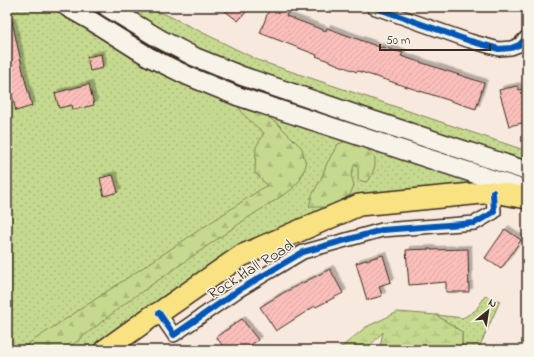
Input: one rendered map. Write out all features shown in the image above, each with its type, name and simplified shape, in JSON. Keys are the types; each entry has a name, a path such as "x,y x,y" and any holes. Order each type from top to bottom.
{"highway":[{"path":"105,350 241,256 360,205 493,192 527,198"}],"main road":[{"path":"67,7 149,57 188,76 237,96 527,191"},
{"path":"107,7 160,39 242,76 527,171"}],"street":[{"path":"373,7 470,41 499,49 511,48 518,45 527,37"},
{"name":"Rock Hall Road","path":"159,313 174,335 239,290 303,252 382,230 475,222 494,212 493,192"}],"green space":[{"path":"7,7 61,7 168,70 524,190 363,208 279,242 108,350 7,350"},
{"path":"110,7 140,7 167,15 260,61 527,151 527,169 260,79"},
{"path":"237,103 255,108 278,124 302,148 306,165 300,180 291,190 246,219 127,302 66,350 19,350 267,185 255,173 256,147 264,133 241,111"},
{"path":"353,139 362,142 375,158 375,166 371,177 366,182 358,180 358,168 355,163 351,175 354,185 350,195 338,203 324,207 309,207 312,195 338,144"},
{"path":"485,296 500,301 478,350 462,350 462,332 436,315 463,318 476,310"},
{"path":"398,312 436,315 462,332 462,350 378,350 383,332 366,350 338,350 366,327"}],"building":[{"path":"220,7 250,7 238,21"},
{"path":"270,7 276,7 288,12 286,16 326,31 327,28 382,48 403,53 401,56 484,83 476,109 358,71 357,72 260,33"},
{"path":"7,21 12,21 32,106 16,111 7,76"},
{"path":"101,54 103,68 90,71 87,57"},
{"path":"89,84 94,105 73,110 72,105 59,108 55,93"},
{"path":"517,86 519,90 527,88 527,122 509,126 499,90"},
{"path":"113,175 118,192 104,196 100,178"},
{"path":"505,229 521,240 501,269 485,258"},
{"path":"468,249 469,292 446,292 446,282 409,285 406,250"},
{"path":"383,255 391,282 379,286 382,296 367,300 356,263"},
{"path":"330,269 343,293 316,307 315,306 276,331 260,307 283,293"},
{"path":"242,319 258,340 244,350 226,350 216,337"}],"cycle path":[{"path":"373,7 470,41 499,49 511,48 519,45 527,37"},
{"path":"159,313 174,335 239,290 303,252 382,230 475,223 494,212 493,192"}]}
